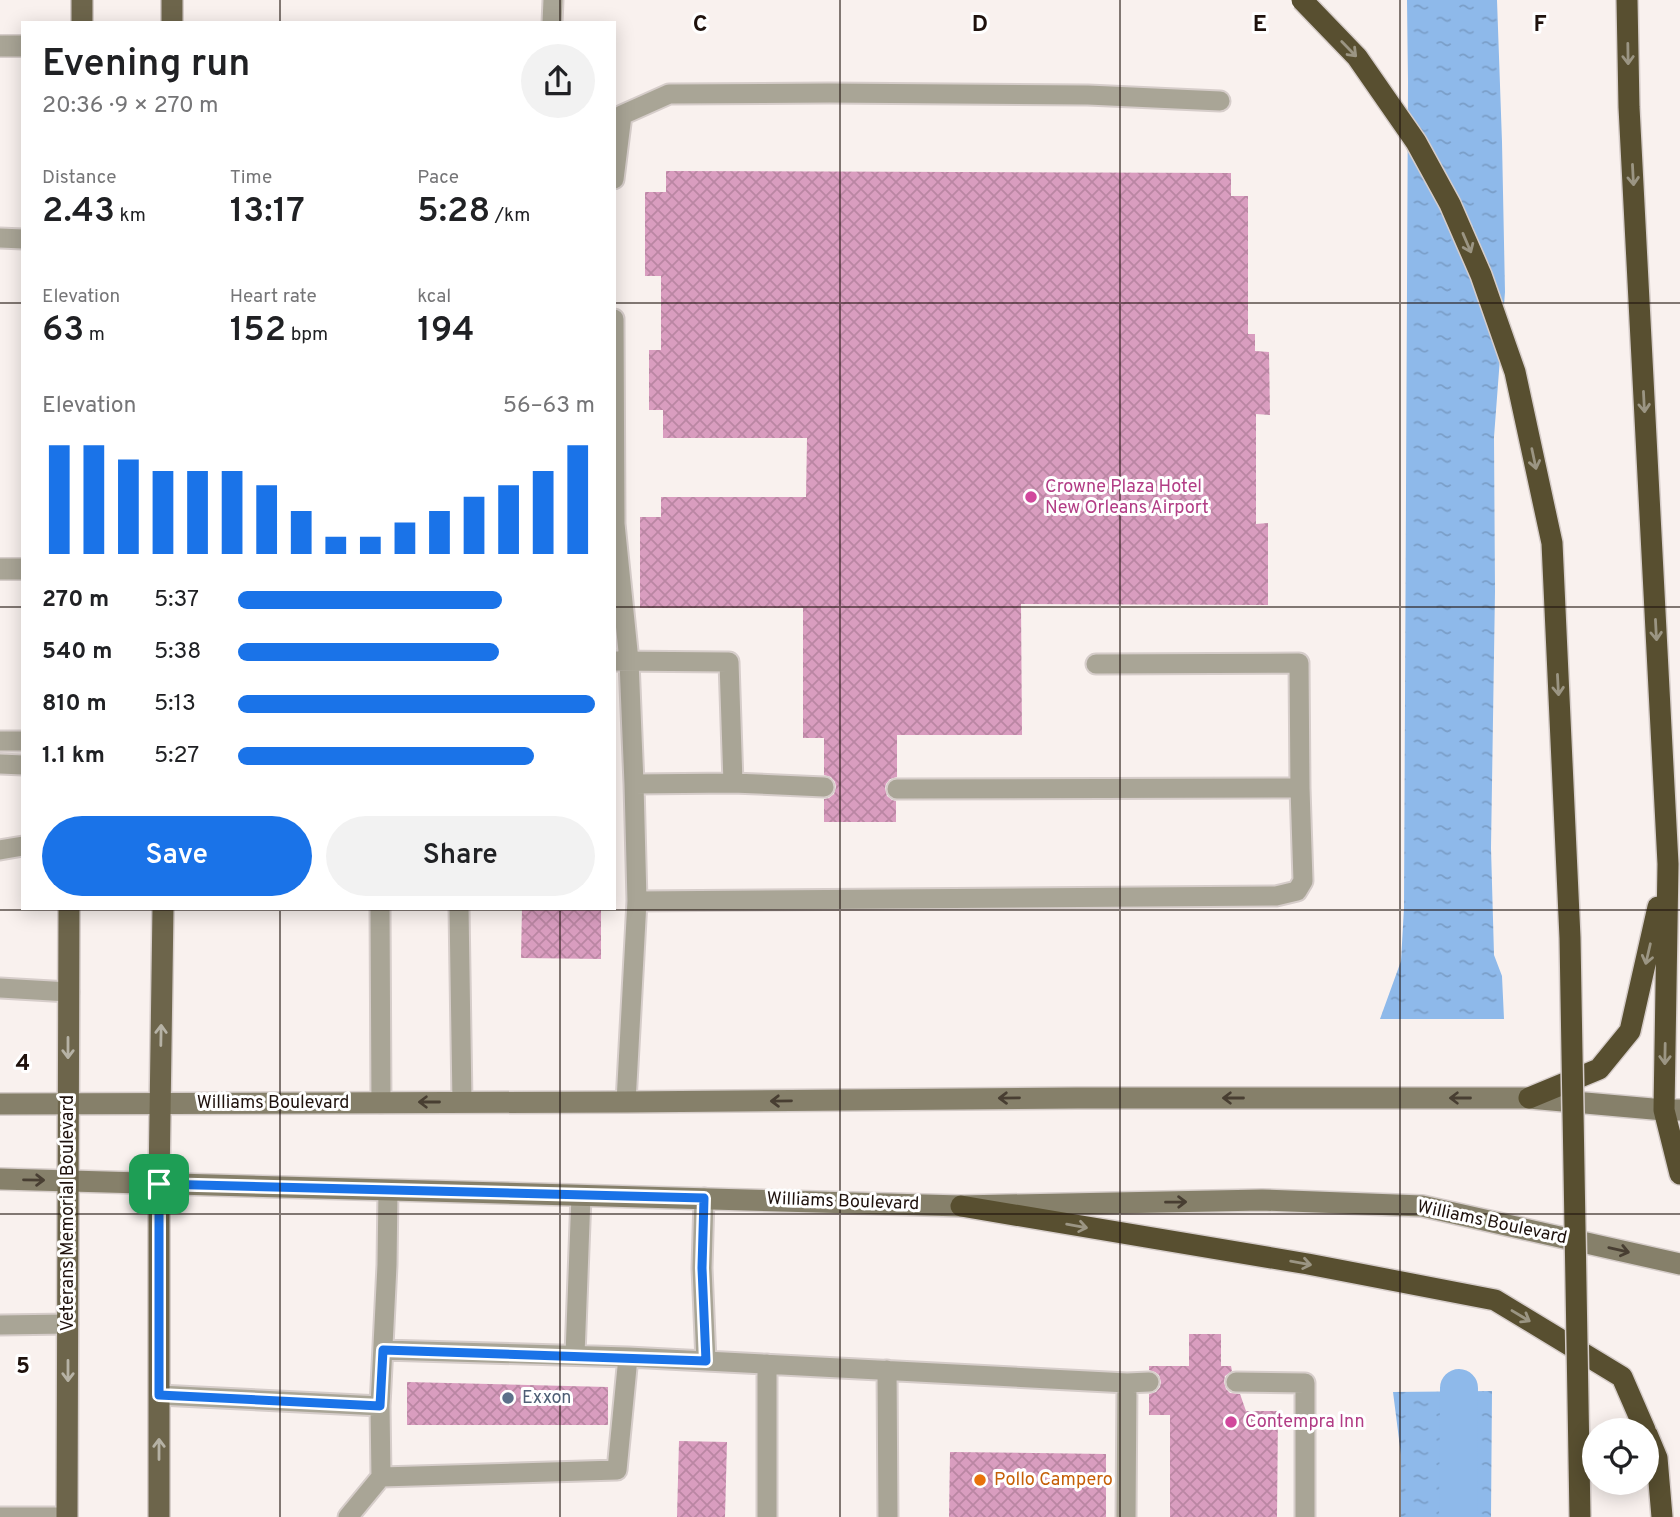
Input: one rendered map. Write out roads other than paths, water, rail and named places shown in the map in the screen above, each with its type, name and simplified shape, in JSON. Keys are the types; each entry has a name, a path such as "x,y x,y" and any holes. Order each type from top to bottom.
{"highway":[{"path":"1302,0 1357,57 1416,142 1450,204 1480,275 1515,372 1552,543 1570,939 1580,1517"},
{"path":"1627,0 1629,107 1668,864 1672,1110 1680,1174"},
{"path":"1529,1098 1599,1069 1630,1031 1668,864"},
{"path":"961,1206 1308,1264 1495,1300 1622,1377 1640,1418"},
{"path":"1659,1482 1662,1517"}],"main road":[{"path":"82,0 82,21"},
{"path":"172,0 172,21"},
{"name":"Veterans Memorial Boulevard","path":"67,1517 69,910"},
{"path":"159,1517 159,1184 163,910"},
{"name":"Williams Boulevard","path":"0,1104 1529,1098 1672,1110"},
{"name":"Williams Boulevard","path":"0,1179 961,1206 1262,1200 1422,1206 1680,1264"}],"street":[{"path":"0,46 21,46"},
{"path":"0,569 21,569"}],"lane":[{"path":"552,21 553,0"},
{"path":"616,163 622,115 669,94 1061,95 1220,101"},
{"path":"0,238 21,239"},
{"path":"616,544 622,661 634,784 637,901 626,1102"},
{"path":"622,661 729,662 733,783"},
{"path":"637,901 1276,896 1297,891 1303,881 1299,663 1096,664"},
{"path":"0,741 21,741"},
{"path":"0,764 21,765"},
{"path":"634,784 733,783 824,787"},
{"path":"897,789 1300,788"},
{"path":"0,850 21,846"},
{"path":"380,910 381,1102"},
{"path":"459,910 462,1102"},
{"path":"0,988 69,992"},
{"path":"348,1517 381,1476 380,1406 388,1191"},
{"path":"575,1355 581,1196"},
{"path":"704,1198 702,1268 706,1361"},
{"path":"0,1325 68,1324"},
{"path":"383,1350 628,1357 1149,1382"},
{"path":"381,1476 617,1470 628,1357"},
{"path":"767,1364 767,1517"},
{"path":"887,1370 888,1517"},
{"path":"1126,1517 1127,1382"},
{"path":"1236,1382 1305,1382 1305,1517"},
{"path":"159,1395 380,1406"},
{"path":"0,1517 67,1517"}],"water":[{"path":"1407,0 1497,0 1505,292 1494,437 1495,591 1491,848 1494,955 1502,976 1504,1019 1380,1019 1401,961 1404,908"},
{"path":"1492,1391 1491,1517 1401,1517 1401,1455 1393,1392"}],"waterway":[{"path":"1458,1517 1459,1388"}],"place":[{"name":"Crowne Plaza Hotel New Orleans Airport","path":"1031,497"},
{"name":"Exxon","path":"508,1398"},
{"name":"Contempra Inn","path":"1231,1422"},
{"name":"Pollo Campero","path":"980,1480"}]}
